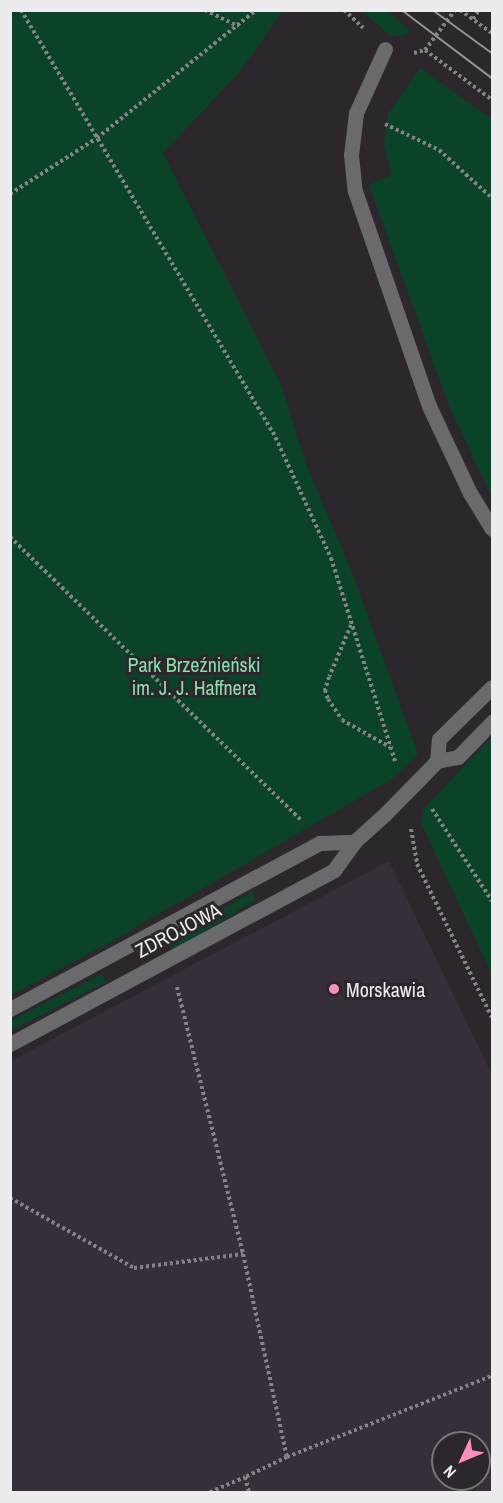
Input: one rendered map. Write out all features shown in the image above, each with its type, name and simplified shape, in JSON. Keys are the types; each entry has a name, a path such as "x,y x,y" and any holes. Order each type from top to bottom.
{"street":[{"path":"385,49 356,113 351,155 355,191 429,406 470,493 492,529"},
{"name":"ZDROJOWA","path":"10,1044 334,870 354,842 437,760 439,739 492,687"},
{"name":"ZDROJOWA","path":"437,760 458,757 492,722"},
{"name":"ZDROJOWA","path":"10,1009 320,843 354,842"}],"path":[{"path":"21,10 273,432 332,558 391,747 342,720 327,699 325,690 329,677 352,625"},
{"path":"205,10 238,26"},
{"path":"10,194 97,138 256,10"},
{"path":"425,50 455,10"},
{"path":"460,10 492,33"},
{"path":"472,19 479,10"},
{"path":"356,113 388,125 439,150 492,198"},
{"path":"10,537 307,826 320,843"},
{"path":"410,789 492,901"},
{"path":"410,789 417,864 492,1018"},
{"path":"170,958 243,1254 287,1457"},
{"path":"10,1198 134,1268 243,1254"},
{"path":"210,1492 287,1457 492,1376"},
{"path":"245,1477 249,1492"}],"shaded area":[{"path":"389,861 492,1075 492,1492 11,1492 11,1061"}],"green space":[{"name":"Park Brzeźnieński im. J. J. Haffnera","path":"11,10 283,11 239,73 163,153 282,387 305,462 352,572 418,754 392,779 107,944 11,995"},
{"path":"362,11 388,11 411,32 403,36 391,36"},
{"path":"420,68 492,119 492,497 449,406 369,185 392,175 384,144 388,114"},
{"path":"492,737 492,975 421,823 424,808"},
{"path":"251,892 256,900 174,951 169,943"},
{"path":"102,974 106,982 13,1029 10,1021"}],"tram line":[{"path":"402,10 492,78"},
{"path":"433,10 492,53"}],"place":[{"name":"Morskawia","path":"334,989"}]}
